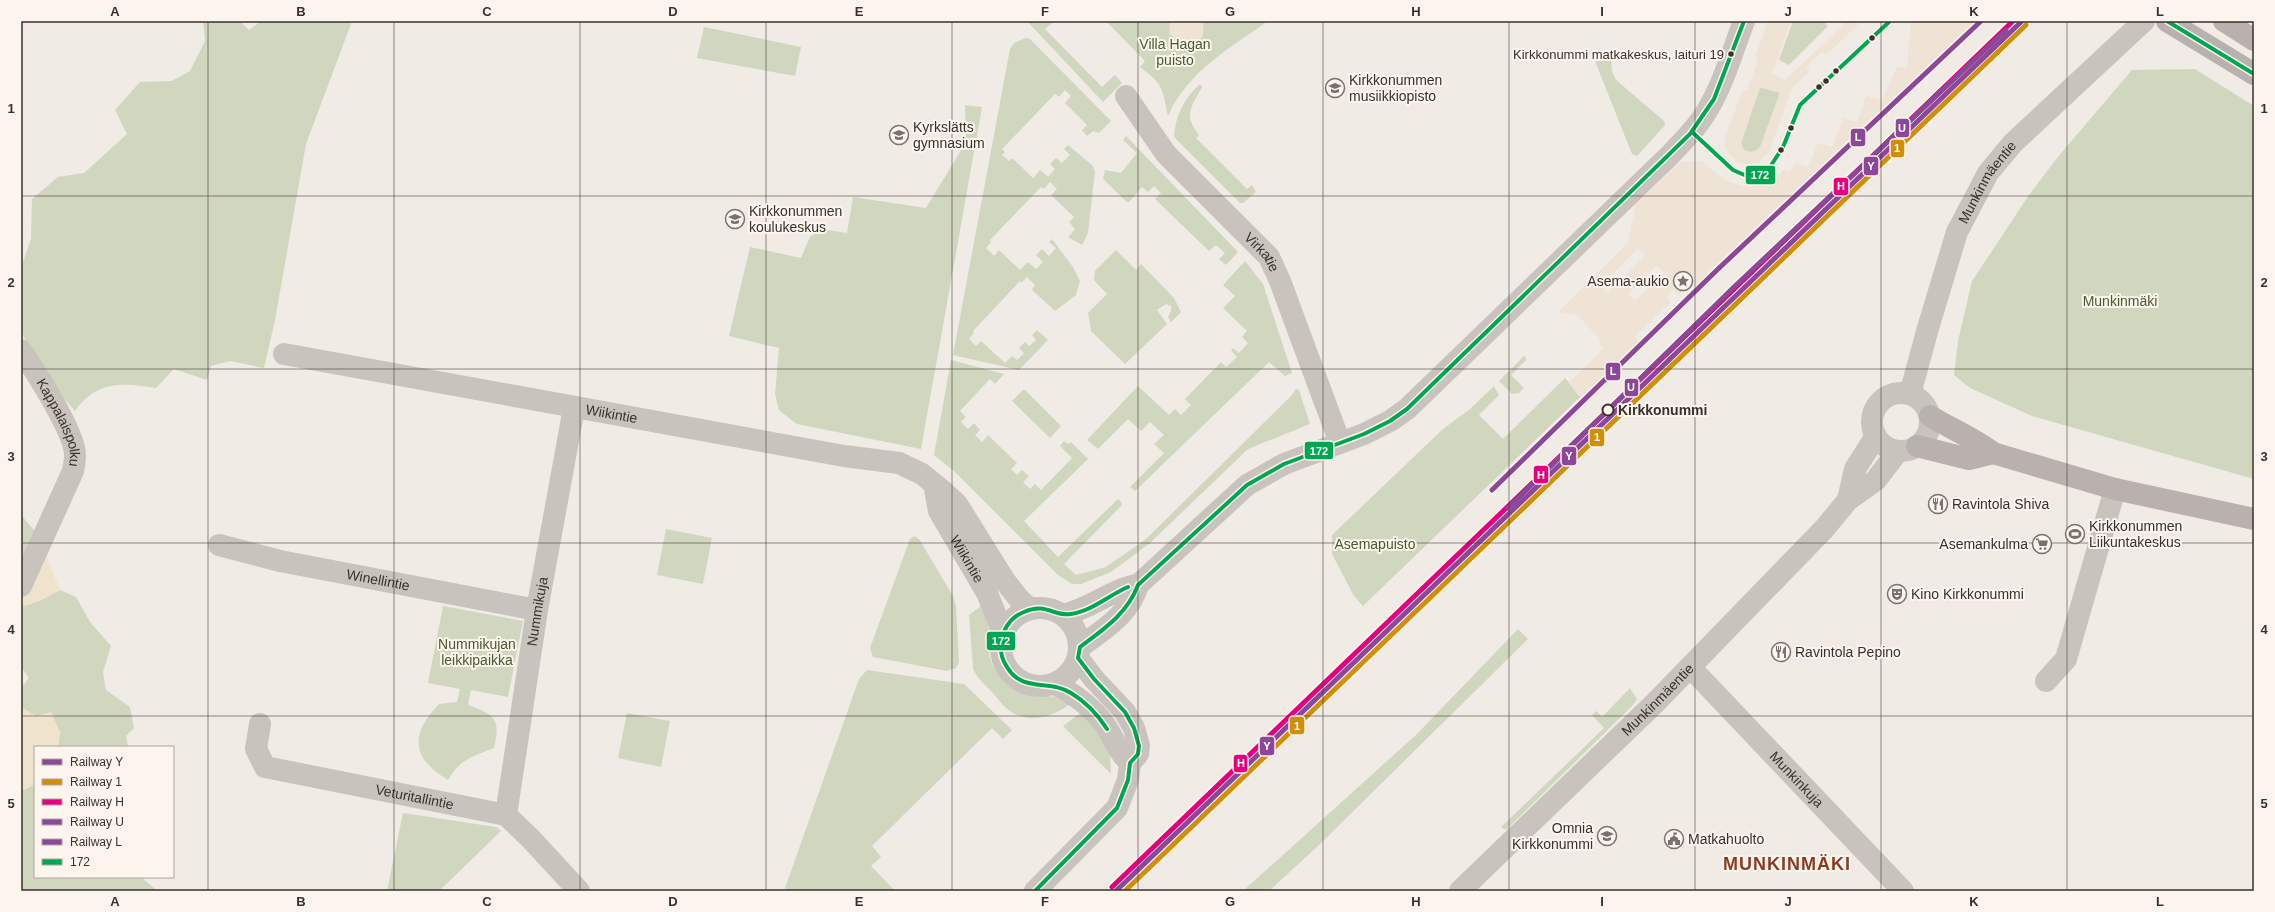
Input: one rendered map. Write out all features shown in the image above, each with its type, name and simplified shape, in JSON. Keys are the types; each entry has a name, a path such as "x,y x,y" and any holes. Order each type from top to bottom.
{"main road":[{"path":"2168,21 2254,74"},
{"path":"2224,21 2254,40"},
{"path":"1930,416 1959,434 1979,442 1993,453 2115,489 2254,519"},
{"path":"1908,448 1969,459 1993,453"}],"street":[{"path":"1063,615 1082,610 1118,590 1138,585 1247,485 1284,464 1364,434 1390,421 1407,409 1669,156 1708,110 1720,85 1744,21"},
{"name":"Munkinmäentie","path":"1910,394 1957,232 1988,173 2013,143 2144,21"},
{"name":"Virkatie","path":"1126,96 1166,154 1269,257 1280,281 1340,444"},
{"name":"Kappalaispolku","path":"21,350 52,399 74,444 75,455 73,471 21,586"},
{"name":"Wiikintie","path":"284,354 844,456 899,463 922,474 957,504 1005,581 1019,599 1030,609"},
{"path":"1896,393 1910,394 1920,399 1930,416 1928,433 1908,448 1885,446 1876,436 1872,419 1874,410 1883,399 1896,393"},
{"name":"Nummikuja","path":"506,815 537,610 574,408"},
{"name":"Munkinmäentie","path":"1848,500 1855,469 1876,436"},
{"name":"Munkinmäentie","path":"1460,891 1690,667 1824,529 1848,500 1876,480 1908,448"},
{"name":"Wiikintie","path":"934,484 938,511 987,594 1003,633"},
{"path":"2046,681 2066,660 2115,489"},
{"name":"Winellintie","path":"219,545 280,561 537,610"},
{"path":"1035,891 1117,808 1128,780 1130,763 1138,754 1139,746 1134,728 1125,712 1094,679 1079,652 1075,629 1063,615 1042,608 1030,609 1014,618 1003,633 1001,653 1009,672 1025,684 1034,687 1055,684 1069,673 1079,652 1126,610 1134,598 1138,585"},
{"name":"Munkinkuja","path":"1690,667 1903,891"},
{"path":"1055,684 1067,690 1095,715 1107,728 1120,753 1130,763"},
{"name":"Veturitallintie","path":"260,724 256,749 265,766 506,815"},
{"path":"506,815 531,839 579,891"}],"green space":[{"path":"203,21 240,21 249,30 261,21 352,21 306,144 275,320 264,368 230,361 211,366 207,380 174,369 156,388 133,385 111,386 92,394 83,401 75,411 37,367 21,330 21,268 31,239 32,199 58,177 84,173 127,134 115,110 140,82 172,81 190,71 205,41"},
{"path":"1027,21 1054,21 1045,29 1102,87 1115,75 1122,83 1103,102"},
{"name":"Villa Hagan puisto","path":"1106,21 1268,21 1225,51 1198,74 1186,86 1176,100 1168,116 1161,88 1154,78 1140,67 1145,61"},
{"path":"1793,21 1823,21 1828,26 1789,65 1779,60"},
{"path":"704,27 801,47 795,76 697,58"},
{"path":"1026,38 1030,39 1111,121 1099,133 1093,131 1087,136 1082,130 1087,125 1065,103 1071,96 1065,90 1059,97 1055,94 1002,149 1005,152 1002,155 1009,161 1012,158 1033,178 1040,170 1048,177 1055,169 1050,164 1056,158 1062,163 1070,155 1064,149 1068,145 1092,165 1095,171 1088,233 1082,245 1068,237 1075,229 1069,222 1074,217 1051,195 1057,189 1050,182 1044,189 1041,187 990,240 991,242 986,248 994,256 999,250 1020,270 1028,262 1036,269 1043,262 1036,255 1042,249 1049,256 1056,248 1049,242 1052,239 1073,267 1080,281 1076,295 1055,311 1032,290 1035,285 1027,277 1021,283 1020,281 973,331 974,333 969,339 976,346 981,341 1005,363 1012,356 1017,360 1024,353 1019,348 1025,342 1029,346 1036,340 1032,335 1037,330 1048,340 1019,370 953,355 1010,49 1014,43"},
{"path":"1600,55 1611,58 1612,72 1616,80 1664,121 1665,125 1637,156 1632,154 1595,61 1596,57"},
{"name":"Munkinmäki","path":"2195,69 2254,106 2254,479 2032,416 1970,388 1954,375 1958,341 1972,281 2029,195 2057,158 2132,70"},
{"path":"1200,84 1202,87 1190,111 1191,122 1199,135 1196,138 1247,189 1252,185 1256,192 1243,203 1240,203 1174,137 1176,122 1185,101"},
{"path":"1760,87 1780,93 1761,145 1757,150 1751,152 1744,150 1741,143"},
{"path":"965,105 982,107 921,449 797,424 779,410 775,394 779,348 729,336 750,247 801,258 810,237 821,229 847,233 853,197 926,208 966,142"},
{"path":"1126,136 1238,252 1226,265 1219,259 1225,253 1216,245 1209,251 1155,199 1161,193 1154,186 1148,192 1142,187 1128,203 1103,179 1105,170 1121,173 1137,153 1123,140"},
{"path":"1116,250 1136,270 1141,264 1174,298 1181,312 1171,322 1168,317 1171,311 1171,306 1166,304 1157,310 1167,324 1125,364 1091,331 1088,313 1107,294 1094,280 1095,271"},
{"path":"1245,261 1263,284 1292,373 1285,376 1269,362 1135,491 1130,487 1164,453 1154,444 1164,435 1150,422 1141,431 1128,419 1098,449 1087,440 1138,386 1169,415 1175,409 1181,415 1191,405 1185,399 1221,362 1226,367 1237,357 1231,350 1233,348 1239,353 1248,343 1242,337 1247,331 1223,308 1235,296 1223,285"},
{"path":"1524,356 1527,359 1511,375 1524,388 1519,393 1512,394 1499,381"},
{"path":"951,360 1004,374 995,384 990,379 960,411 966,417 961,422 968,429 974,423 980,430 975,435 982,442 988,435 1017,463 1011,469 1017,475 1022,470 1029,476 1023,482 1030,489 1035,484 1041,490 1072,458 1060,446 1064,441 1068,444 1071,442 1088,459 1024,521 1058,557 1118,499 1121,502 1122,505 1064,564 1076,575 1106,567 1146,539 1292,395 1296,389 1299,390 1310,424 1248,449 1150,543 1111,572 1081,584 1072,584 1058,575 954,471 934,455"},
{"name":"Asemapuisto","path":"1565,378 1580,397 1363,606 1354,596 1332,554 1332,535 1443,429 1470,409 1494,386 1499,395 1479,415 1503,439"},
{"path":"1024,389 1061,426 1050,438 1012,401"},
{"path":"21,515 38,535 21,560"},
{"path":"666,529 712,538 703,584 657,575"},
{"path":"914,536 919,539 953,596 956,606 959,662 956,668 947,671 873,657 870,648 910,539"},
{"path":"60,590 76,597 90,622 111,646 103,672 106,690 130,707 134,728 126,736 128,746 58,746 60,731 21,707 21,688 29,678 21,667 21,607 39,601"},
{"name":"Nummikujan leikkipaikka","path":"443,606 523,621 508,697 471,690 468,705 490,715 496,724 497,730 494,748 473,756 462,763 448,780 436,772 427,763 421,754 419,745 419,735 423,725 430,715 439,704 457,702 460,689 428,683"},
{"path":"981,606 990,632 990,658 996,671 1006,683 1025,693 1058,698 1070,704 1063,709 1041,717 1033,718 1017,715 1007,709 982,682 973,669 969,615"},
{"path":"1518,629 1528,639 1318,846 1269,891 1243,891 1417,734"},
{"path":"867,670 964,684 1012,730 1003,739 992,728 872,846 881,857 871,866 895,891 784,891 859,679"},
{"path":"1630,688 1637,699 1633,705 1506,830 1501,827 1604,728 1592,715 1596,711 1602,717"},
{"path":"1082,712 1095,725 1110,752 1111,774 1063,726"},
{"path":"627,713 670,721 661,767 618,758"},
{"path":"34,784 34,878 142,878 155,889 161,891 21,891 21,791"},
{"path":"403,813 496,827 501,831 439,891 387,891"}],"sand":[{"path":"38,535 60,590 39,601 21,607 21,560"},
{"path":"21,707 36,716 51,712 60,732 58,746 34,746 34,784 21,791"}],"shaded area":[{"path":"1169,21 1204,21 1203,36 1195,44 1183,45 1170,34"},
{"path":"1768,21 1791,21 1772,73 1785,80 1847,21 1855,21 1858,25 1826,55 1822,52 1806,67 1810,71 1792,88 1769,152 1759,162 1748,164 1738,163 1724,147 1726,135 1743,89 1747,91 1757,63 1758,59 1755,57","holes":["1760,87 1780,93 1761,145 1757,150 1751,152 1744,150 1741,143"]},
{"name":"Asema-aukio","path":"1911,21 1982,21 1702,290 1693,281 1679,295 1674,289 1667,298 1671,302 1635,337 1642,345 1584,401 1569,383 1604,348 1599,342 1601,340 1577,315 1558,312 1628,243 1636,204 1681,162 1701,161 1726,181 1744,186 1764,184 1775,179 1783,170 1790,172 1795,163 1808,167 1818,143 1832,147 1843,118 1857,122 1866,96 1882,100 1897,67 1907,68","holes":["1638,248 1645,255 1607,293 1601,286","1657,265 1664,273 1635,301 1628,294"]}],"rail line":[{"name":"L","path":"1492,490 1717,270 1981,21"},
{"name":"H","path":"1112,887 2013,21"},
{"name":"Y","path":"1116,891 2022,21"},
{"name":"1","path":"1125,891 2026,25"},
{"name":"U","path":"1508,508 1733,288 2006,30"}],"transit line":[{"name":"172","path":"1035,891 1117,808 1128,780 1130,763 1138,754 1139,746 1134,728 1125,712 1094,679 1078,658 1080,647 1114,620 1128,604 1138,585 1247,485 1284,464 1364,434 1390,421 1407,409 1690,134 1714,99 1744,21"},
{"name":"172","path":"1692,132 1733,170 1749,177 1759,176 1768,170 1783,147 1800,105 1890,21"},
{"name":"172","path":"2167,21 2254,74"},
{"name":"172","path":"1107,729 1091,709 1082,700 1071,693 1063,689 1028,683 1013,675 1005,664 1001,651 1001,641 1009,624 1019,614 1032,609 1044,609 1060,614 1071,614 1086,610 1128,587"}],"place":[{"name":"Kirkkonummi matkakeskus, laituri 19","path":"1731,54"},
{"name":"Kirkkonummen musiikkiopisto","path":"1335,88"},
{"name":"Kyrkslätts gymnasium","path":"899,135"},
{"name":"Kirkkonummen koulukeskus","path":"735,219"},
{"name":"Asema-aukio","path":"1683,281"},
{"name":"Kirkkonummi","path":"1608,410"},
{"name":"Ravintola Shiva","path":"1938,504"},
{"name":"Kirkkonummen Liikuntakeskus","path":"2075,534"},
{"name":"Asemankulma","path":"2042,544"},
{"name":"Kino Kirkkonummi","path":"1897,594"},
{"name":"Ravintola Pepino","path":"1781,652"},
{"name":"Omnia Kirkkonummi","path":"1607,836"},
{"name":"Matkahuolto","path":"1674,839"}],"district":[{"name":"MUNKINMÄKI","path":"1787,864"}]}
